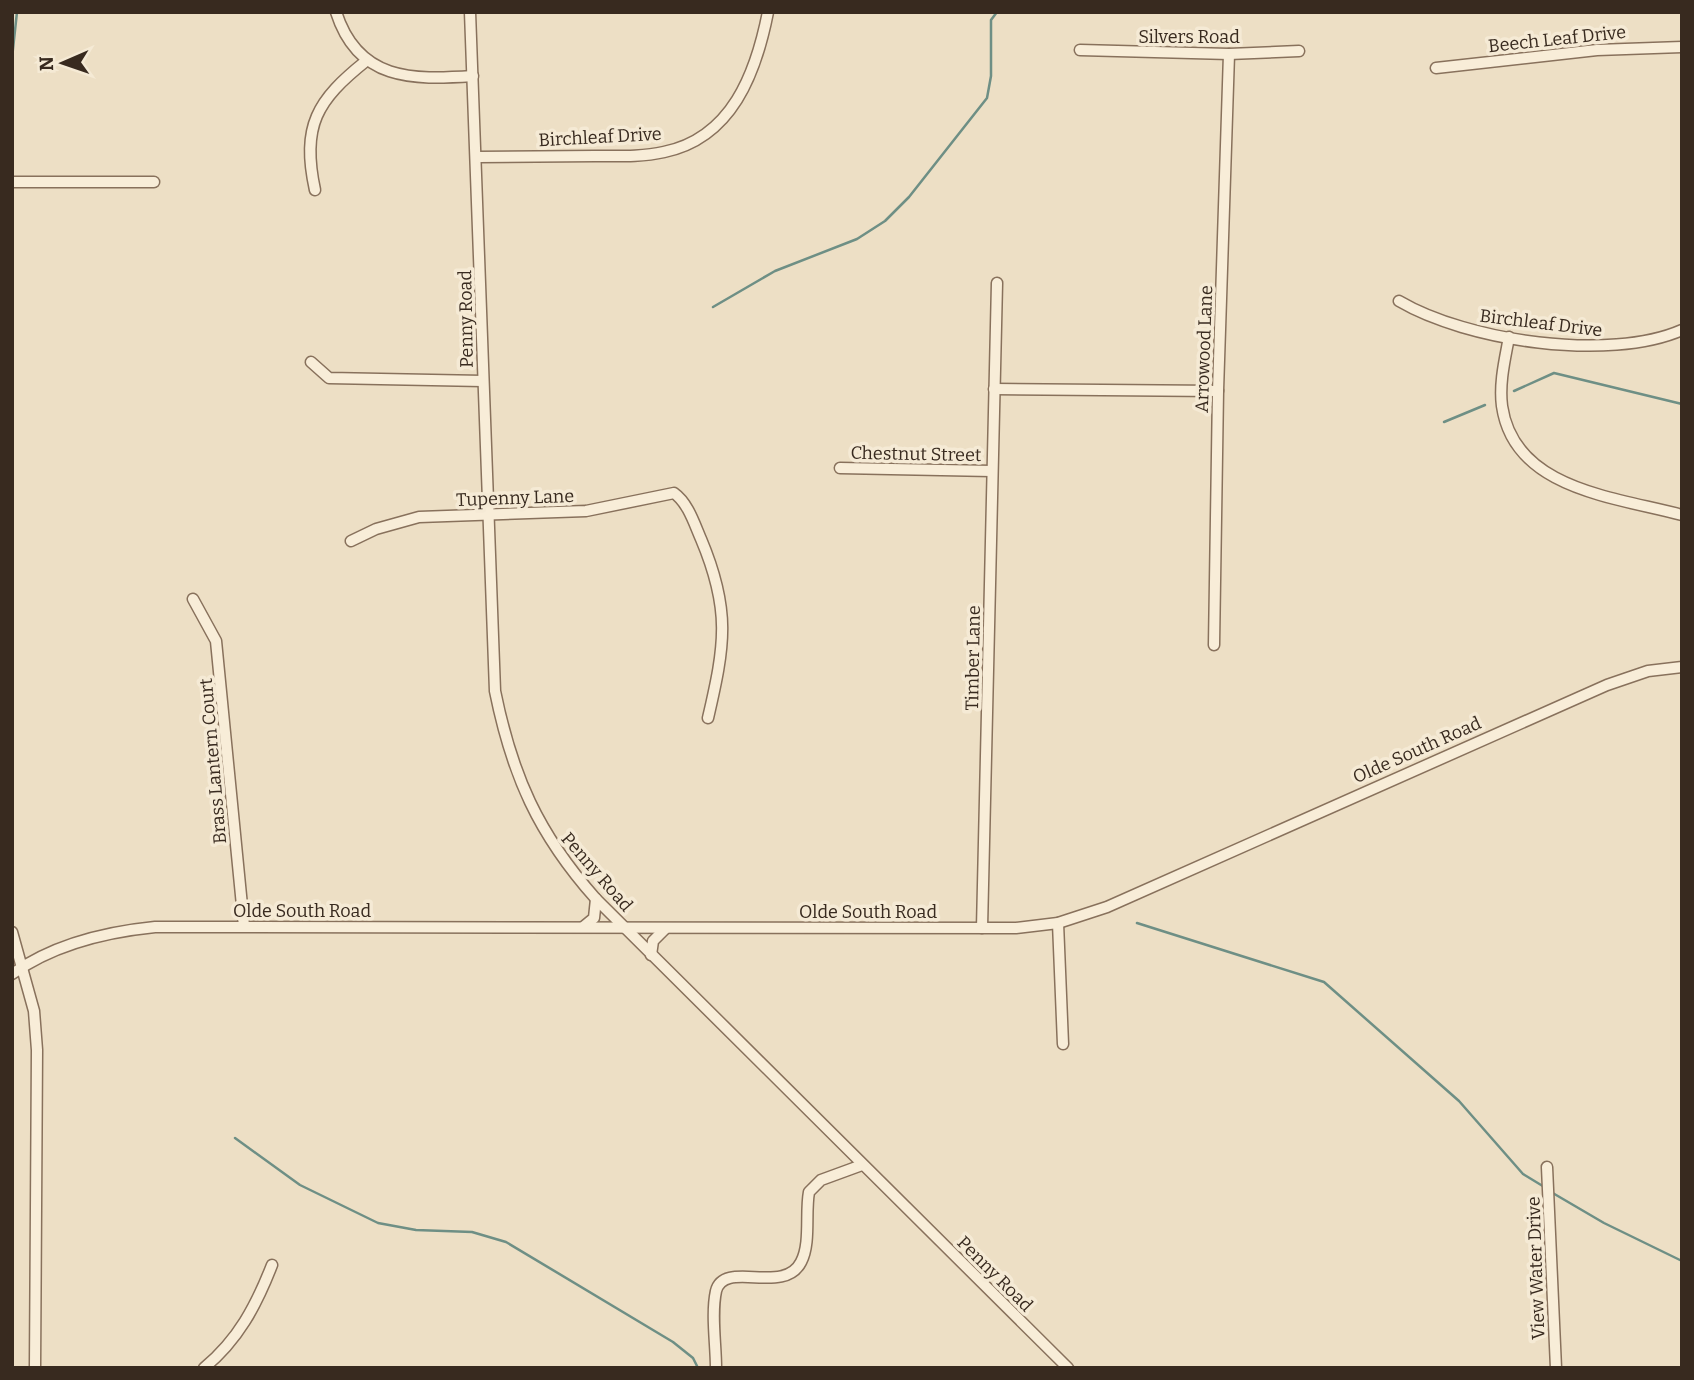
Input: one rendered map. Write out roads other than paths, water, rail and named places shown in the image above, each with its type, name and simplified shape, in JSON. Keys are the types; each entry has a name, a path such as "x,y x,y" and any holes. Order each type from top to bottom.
{"street":[{"path":"336,12 352,44 366,61 394,74 415,78 473,76"},
{"name":"Penny Road","path":"470,12 478,157 487,515 495,691 505,742 526,798 549,841 596,899 1068,1368"},
{"name":"Birchleaf Drive","path":"478,157 630,156 665,152 695,141 717,125 741,96 759,55 768,12"},
{"name":"Beech Leaf Drive","path":"1436,68 1597,50 1682,47"},
{"name":"Silvers Road","path":"1080,50 1229,54 1299,51"},
{"name":"Arrowood Lane","path":"1214,645 1218,391 1229,54"},
{"path":"315,190 309,142 315,116 333,88 366,61"},
{"path":"12,181 154,181"},
{"name":"Timber Lane","path":"982,928 997,284"},
{"name":"Birchleaf Drive","path":"1399,301 1444,323 1509,337 1614,346 1645,342 1682,330"},
{"path":"1509,337 1502,383 1502,405 1512,438 1531,463 1565,483 1682,515"},
{"path":"311,362 329,378 483,381"},
{"path":"994,389 1218,391"},
{"name":"Chestnut Street","path":"840,468 992,471"},
{"name":"Tupenny Lane","path":"351,541 405,519 608,509 674,493 682,499 713,567 723,604 722,646 708,718"},
{"name":"Brass Lantern Court","path":"193,600 210,627 218,652 244,926"},
{"name":"Olde South Road","path":"12,974 63,948 122,931 155,927 982,928 1058,923 1107,907 1574,698 1648,671 1682,667"},
{"path":"583,928 594,918 596,899"},
{"path":"1058,923 1063,1044"},
{"path":"651,955 656,936 666,928"},
{"path":"12,932 34,1011 37,1051 35,1368"},
{"path":"716,1368 716,1290 724,1279 782,1278 793,1273 802,1261 809,1192 821,1180 862,1165"},
{"name":"View Water Drive","path":"1547,1167 1556,1368"},
{"path":"204,1368 226,1350 248,1318 272,1265"}],"waterway":[{"path":"12,58 17,12"},
{"path":"713,307 775,271 857,239 885,221 909,197 987,98 991,76 991,20 997,12"},
{"path":"1514,391 1554,373 1682,404"},
{"path":"1444,422 1485,405"},
{"path":"1137,923 1324,982 1459,1101 1523,1174 1546,1188"},
{"path":"235,1138 300,1185 378,1223 416,1230 472,1232 506,1242 673,1342 693,1358 698,1368"},
{"path":"1551,1192 1604,1223 1682,1261"}]}
